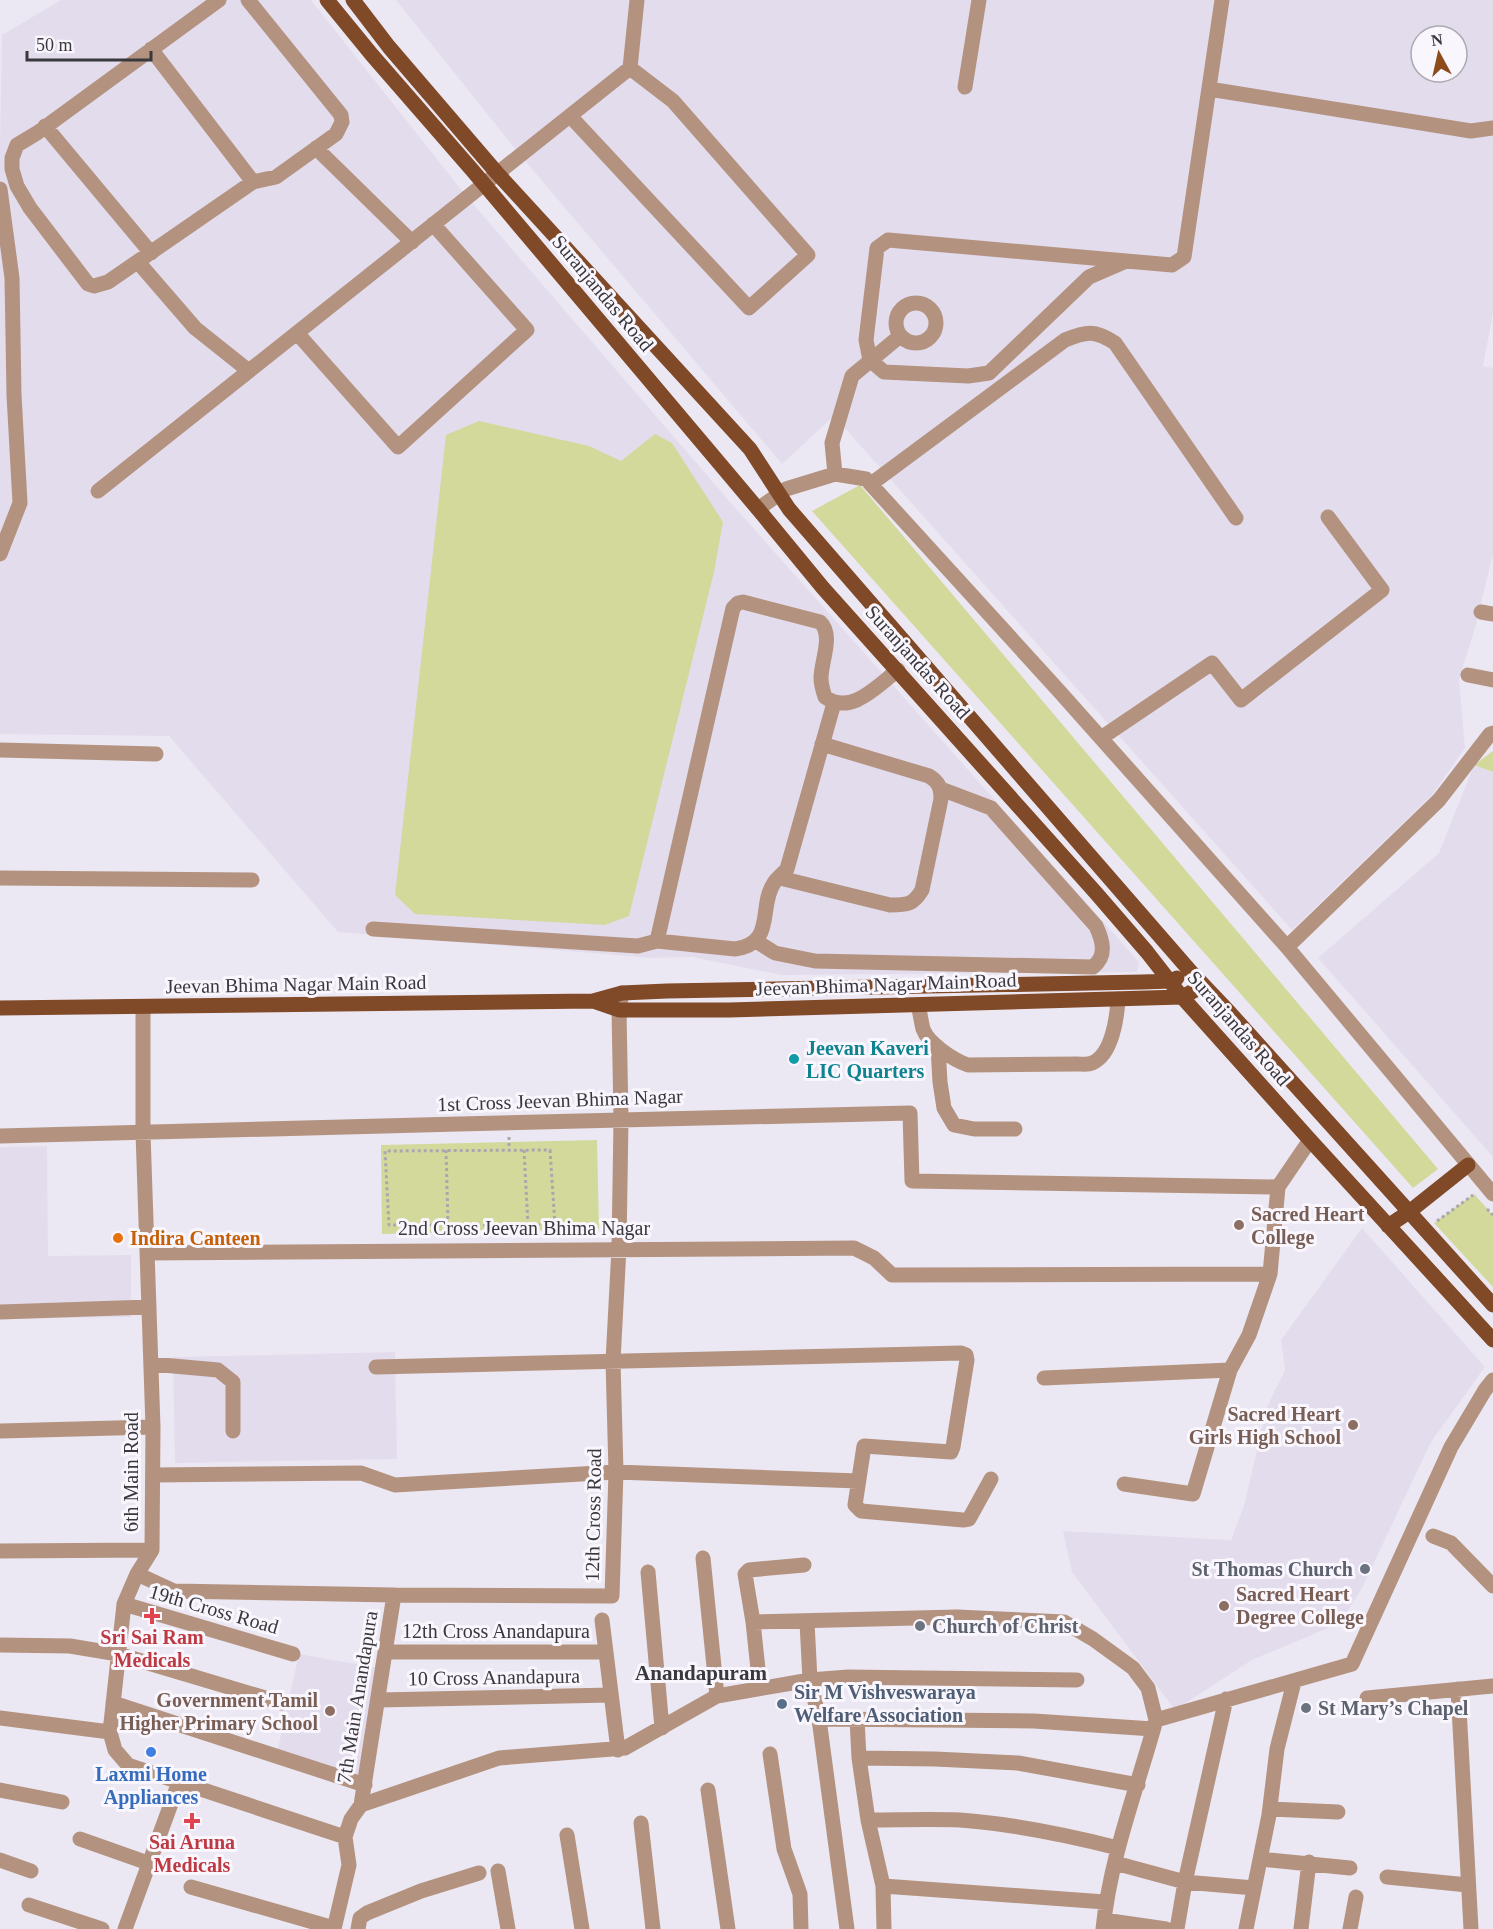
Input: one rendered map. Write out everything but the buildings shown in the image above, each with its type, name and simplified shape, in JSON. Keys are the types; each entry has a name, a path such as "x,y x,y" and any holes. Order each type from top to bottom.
{"main road":[{"name":"Suranjandas Road","path":"327,0 823,588 1096,893 1182,997 1493,1340"},
{"name":"Suranjandas Road","path":"353,0 389,47 497,173 750,449 779,494 813,536 1203,986 1230,1013 1493,1305"},
{"path":"1171,981 1191,972"},
{"name":"Jeevan Bhima Nagar Main Road","path":"0,1008 593,1001 622,993 1171,981"},
{"path":"1182,997 1203,986"},
{"name":"Jeevan Bhima Nagar Main Road","path":"593,1001 620,1010 729,1010 1182,997"},
{"path":"1388,1226 1468,1165"}],"street":[{"path":"219,0 17,145 12,158 16,186 88,284 94,286 108,282 253,182 276,177 336,134 342,122 341,115 248,0"},
{"path":"98,491 630,68 637,0"},
{"path":"965,87 979,0"},
{"path":"1126,261 1089,277 989,373 968,376 884,372 870,360 866,340 877,248 888,240 1172,265 1184,257 1222,0"},
{"path":"151,49 253,182"},
{"path":"571,117 749,308 808,255 673,101 630,68"},
{"path":"1209,89 1471,131 1493,128"},
{"path":"45,126 195,328 249,371"},
{"path":"316,148 412,242"},
{"path":"0,189 12,278 14,395 20,503 0,554"},
{"path":"297,333 398,447 527,330 433,224"},
{"path":"871,484 1065,340 1089,332 1102,335 1115,343 1236,518"},
{"path":"835,474 832,443 852,376 900,336"},
{"path":"758,509 786,489 835,474 866,479 1287,947 1468,1165 1487,1201"},
{"path":"1101,738 1212,663 1241,700 1382,590 1328,517"},
{"path":"657,941 733,608 743,602 820,622 825,627 826,635 821,679 825,697 834,703 857,701 898,670"},
{"path":"1468,675 1493,680"},
{"path":"373,928 638,946 657,941 735,949 746,947 756,941 762,930 770,892 774,883 787,869 834,703"},
{"path":"1287,947 1439,800 1493,733"},
{"path":"780,878 879,904 904,905 916,901 922,890 941,799 941,789 937,781 929,776 822,744"},
{"path":"0,750 156,753"},
{"path":"756,941 784,956 838,963 1093,967 1100,962 1103,948 1096,926 991,808 941,789"},
{"path":"0,878 252,880"},
{"name":"12th Cross Road","path":"137,1574 174,1591 612,1596 616,1472 613,1361 618,1248 622,993"},
{"path":"918,1005 923,1030 938,1047 961,1063 968,1065 1091,1064 1103,1055 1110,1039 1117,1020 1118,999"},
{"name":"6th Main Road","path":"110,1732 124,1604 137,1574 152,1550 153,1427 143,1133 142,1007"},
{"path":"938,1047 944,1108 954,1125 975,1129 1015,1129"},
{"name":"1st Cross Jeevan Bhima Nagar","path":"0,1136 910,1113 912,1181 1278,1187"},
{"path":"1124,1484 1193,1494 1230,1370 1249,1335 1270,1274 1278,1187 1310,1140"},
{"name":"2nd Cross Jeevan Bhima Nagar","path":"148,1253 854,1248 874,1258 892,1275 1270,1274"},
{"path":"0,1312 149,1306"},
{"path":"376,1367 962,1353 966,1355 967,1360 951,1452 864,1446 855,1506 861,1511 969,1519 991,1479"},
{"path":"151,1364 218,1370 233,1382 233,1431"},
{"path":"1044,1378 1230,1370"},
{"path":"819,1719 1034,1721 1154,1725 1226,1699 1353,1664 1451,1447 1493,1380"},
{"path":"0,1431 153,1427"},
{"path":"153,1475 361,1473 395,1485 616,1472 858,1481"},
{"path":"1433,1536 1451,1543 1493,1586"},
{"path":"0,1551 152,1550"},
{"path":"703,1558 717,1696"},
{"path":"760,1688 745,1574 749,1570 804,1565"},
{"path":"648,1572 662,1728"},
{"name":"7th Main Anandapura","path":"345,1838 351,1819 361,1805 387,1652 394,1595"},
{"name":"19th Cross Road","path":"124,1604 293,1654"},
{"path":"753,1622 957,1617 1064,1622 1093,1639 1133,1668 1148,1688 1154,1725 1116,1856 1103,1925 1166,1929"},
{"path":"602,1620 618,1750"},
{"path":"807,1622 810,1680 819,1719 847,1929"},
{"path":"0,1645 70,1646 118,1654 282,1703"},
{"name":"12th Cross Anandapura","path":"387,1652 606,1652"},
{"path":"361,1805 499,1758 625,1748 717,1696 760,1688 848,1677 1077,1680"},
{"path":"1246,1929 1270,1809 1277,1749 1293,1682"},
{"path":"1367,1698 1493,1686"},
{"path":"1458,1689 1471,1929"},
{"name":"10 Cross Anandapura","path":"379,1700 611,1695"},
{"path":"1178,1929 1185,1882 1226,1699"},
{"path":"113,1703 364,1785"},
{"path":"0,1718 110,1732 115,1750 128,1765 345,1838 349,1865 334,1928 191,1887"},
{"path":"857,1719 859,1758 868,1820 883,1886 884,1929"},
{"path":"770,1754 784,1849 800,1894 801,1929"},
{"path":"859,1758 1018,1763 1138,1785"},
{"path":"125,1929 179,1782"},
{"path":"0,1790 62,1802"},
{"path":"708,1790 728,1929"},
{"path":"1270,1809 1338,1812"},
{"path":"868,1820 960,1820 1000,1825 1079,1839 1116,1856 1185,1882 1254,1888"},
{"path":"641,1823 653,1929"},
{"path":"567,1835 582,1929"},
{"path":"80,1839 148,1863"},
{"path":"1260,1859 1309,1862 1350,1868"},
{"path":"0,1860 31,1870"},
{"path":"1301,1929 1309,1862"},
{"path":"498,1871 508,1929"},
{"path":"358,1929 360,1918 367,1913 421,1891 479,1873"},
{"path":"1387,1877 1468,1885"},
{"path":"883,1886 1106,1902"},
{"path":"1350,1929 1356,1897"},
{"path":"29,1905 102,1929"}],"path":[{"path":"386,1150 524,1150 550,1150 555,1224 389,1225 386,1150"},
{"path":"446,1150 448,1225"},
{"path":"524,1150 528,1225"},
{"path":"1434,1222 1474,1194 1487,1201 1493,1215"}],"shaded area":[{"path":"61,0 311,0 467,197 737,510 1139,962 1137,972 782,975 692,957 652,958 338,932 169,736 0,734 2,35"},
{"path":"396,0 1493,0 1493,313 1483,366 1493,368 1493,554 1475,628 1459,680 1465,748 1432,795 1292,930 834,416 782,464 521,156"},
{"path":"1474,765 1493,772 1493,1157 1318,958 1439,853"},
{"path":"47,1146 48,1256 131,1255 131,1317 0,1319 0,1147"},
{"path":"1362,1228 1485,1367 1431,1442 1361,1590 1340,1623 1252,1660 1175,1710 1072,1572 1063,1531 1231,1540 1244,1506 1267,1407 1285,1370 1281,1340"},
{"path":"395,1352 397,1459 175,1463 173,1357"},
{"name":"Government Tamil Higher Primary School","path":"299,1654 379,1668 362,1778 277,1753"}],"green space":[{"path":"479,421 589,446 621,461 655,434 672,443 723,522 714,572 629,916 605,925 415,914 395,895 446,435"},
{"path":"860,485 1438,1169 1413,1188 812,511"},
{"path":"1493,751 1493,772 1474,765"},
{"path":"597,1140 599,1229 382,1234 381,1145"},
{"path":"1474,1194 1493,1215 1493,1287 1434,1223"}],"place":[{"name":"Jeevan Kaveri LIC Quarters","path":"794,1059"},
{"name":"Sacred Heart College","path":"1239,1225"},
{"name":"Indira Canteen","path":"118,1238"},
{"name":"Sacred Heart Girls High School","path":"1353,1425"},
{"name":"St Thomas Church","path":"1365,1569"},
{"name":"Sacred Heart Degree College","path":"1224,1606"},
{"name":"Sri Sai Ram Medicals","path":"152,1616"},
{"name":"Church of Christ","path":"920,1626"},
{"name":"Sir M Vishveswaraya Welfare Association","path":"782,1704"},
{"name":"St Mary’s Chapel","path":"1306,1708"},
{"name":"Government Tamil Higher Primary School","path":"330,1711"},
{"name":"Laxmi Home Appliances","path":"151,1752"},
{"name":"Sai Aruna Medicals","path":"192,1821"}],"district":[{"name":"Anandapuram","path":"701,1673"}]}
